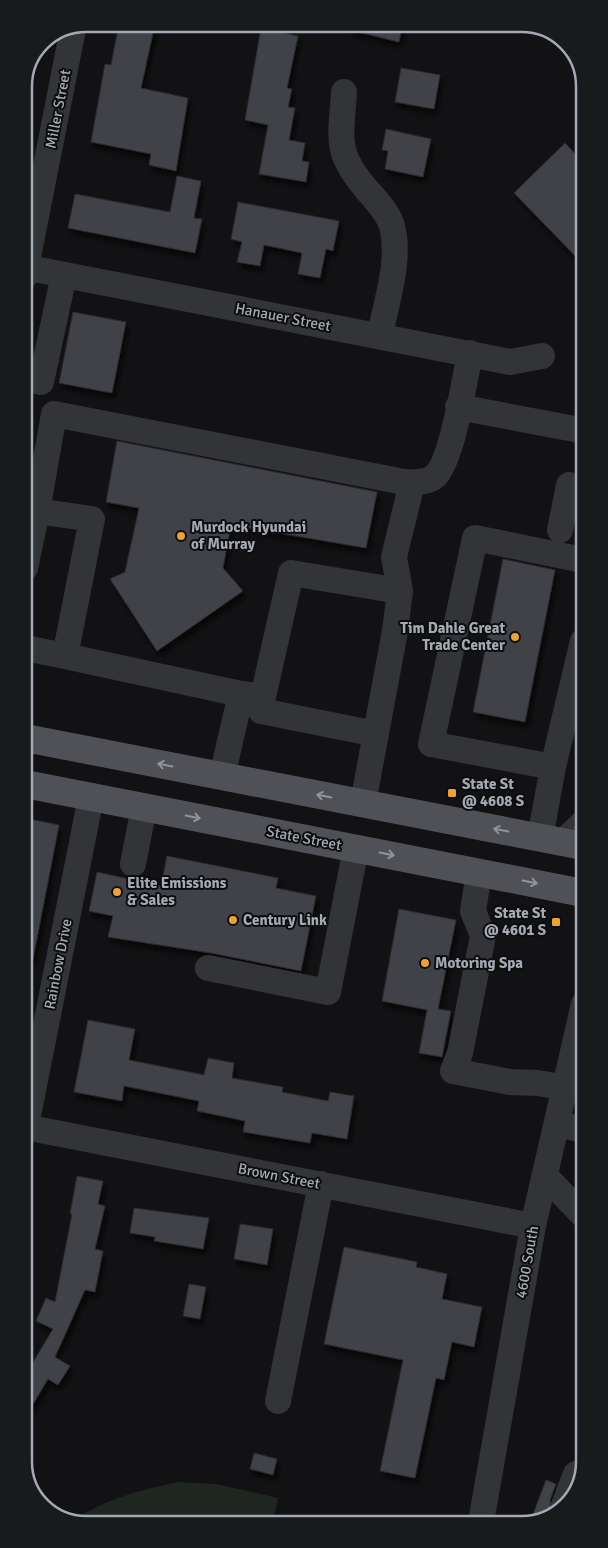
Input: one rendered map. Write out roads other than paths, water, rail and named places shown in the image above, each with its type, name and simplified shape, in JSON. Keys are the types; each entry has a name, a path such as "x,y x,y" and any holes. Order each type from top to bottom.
{"main road":[{"path":"33,739 562,842"},
{"name":"State Street","path":"32,785 576,892"}],"street":[{"name":"Miller Street","path":"33,231 72,35"},
{"path":"344,92 341,141 346,162 385,213 391,223 394,236 394,262 380,336"},
{"name":"Hanauer Street","path":"33,272 64,275 510,362 542,356"},
{"path":"33,381 41,382 64,275"},
{"path":"33,503 54,414 412,483 434,477 446,461 470,354"},
{"path":"458,407 576,429"},
{"path":"363,803 396,631 400,591 394,556 412,483"},
{"path":"560,530 569,485"},
{"path":"33,510 92,519 65,656"},
{"path":"553,767 430,744 475,538 576,559"},
{"path":"222,776 252,695 291,573 400,591"},
{"path":"33,650 252,695"},
{"path":"252,695 261,712 376,734"},
{"path":"562,842 553,767 576,696"},
{"name":"Rainbow Drive","path":"32,1066 91,797"},
{"path":"133,864 144,807"},
{"path":"562,842 576,830"},
{"path":"208,968 328,992 356,848"},
{"path":"479,872 473,911 483,936 460,1052 453,1072 510,1082 538,1083 566,1088"},
{"name":"4600 South","path":"483,1516 533,1226 576,1041"},
{"path":"558,1124 576,1128"},
{"name":"Brown Street","path":"32,1129 533,1226"},
{"path":"545,1176 576,1208"},
{"path":"278,1401 321,1184"}],"place":[{"name":"Murdock Hyundai of Murray","path":"181,536"},
{"name":"Tim Dahle Great Trade Center","path":"515,637"},
{"name":"State St @ 4608 S","path":"452,793"},
{"name":"Elite Emissions & Sales","path":"117,892"},
{"name":"Century Link","path":"233,920"},
{"name":"State St @ 4601 S","path":"556,922"},
{"name":"Motoring Spa","path":"425,963"}]}
